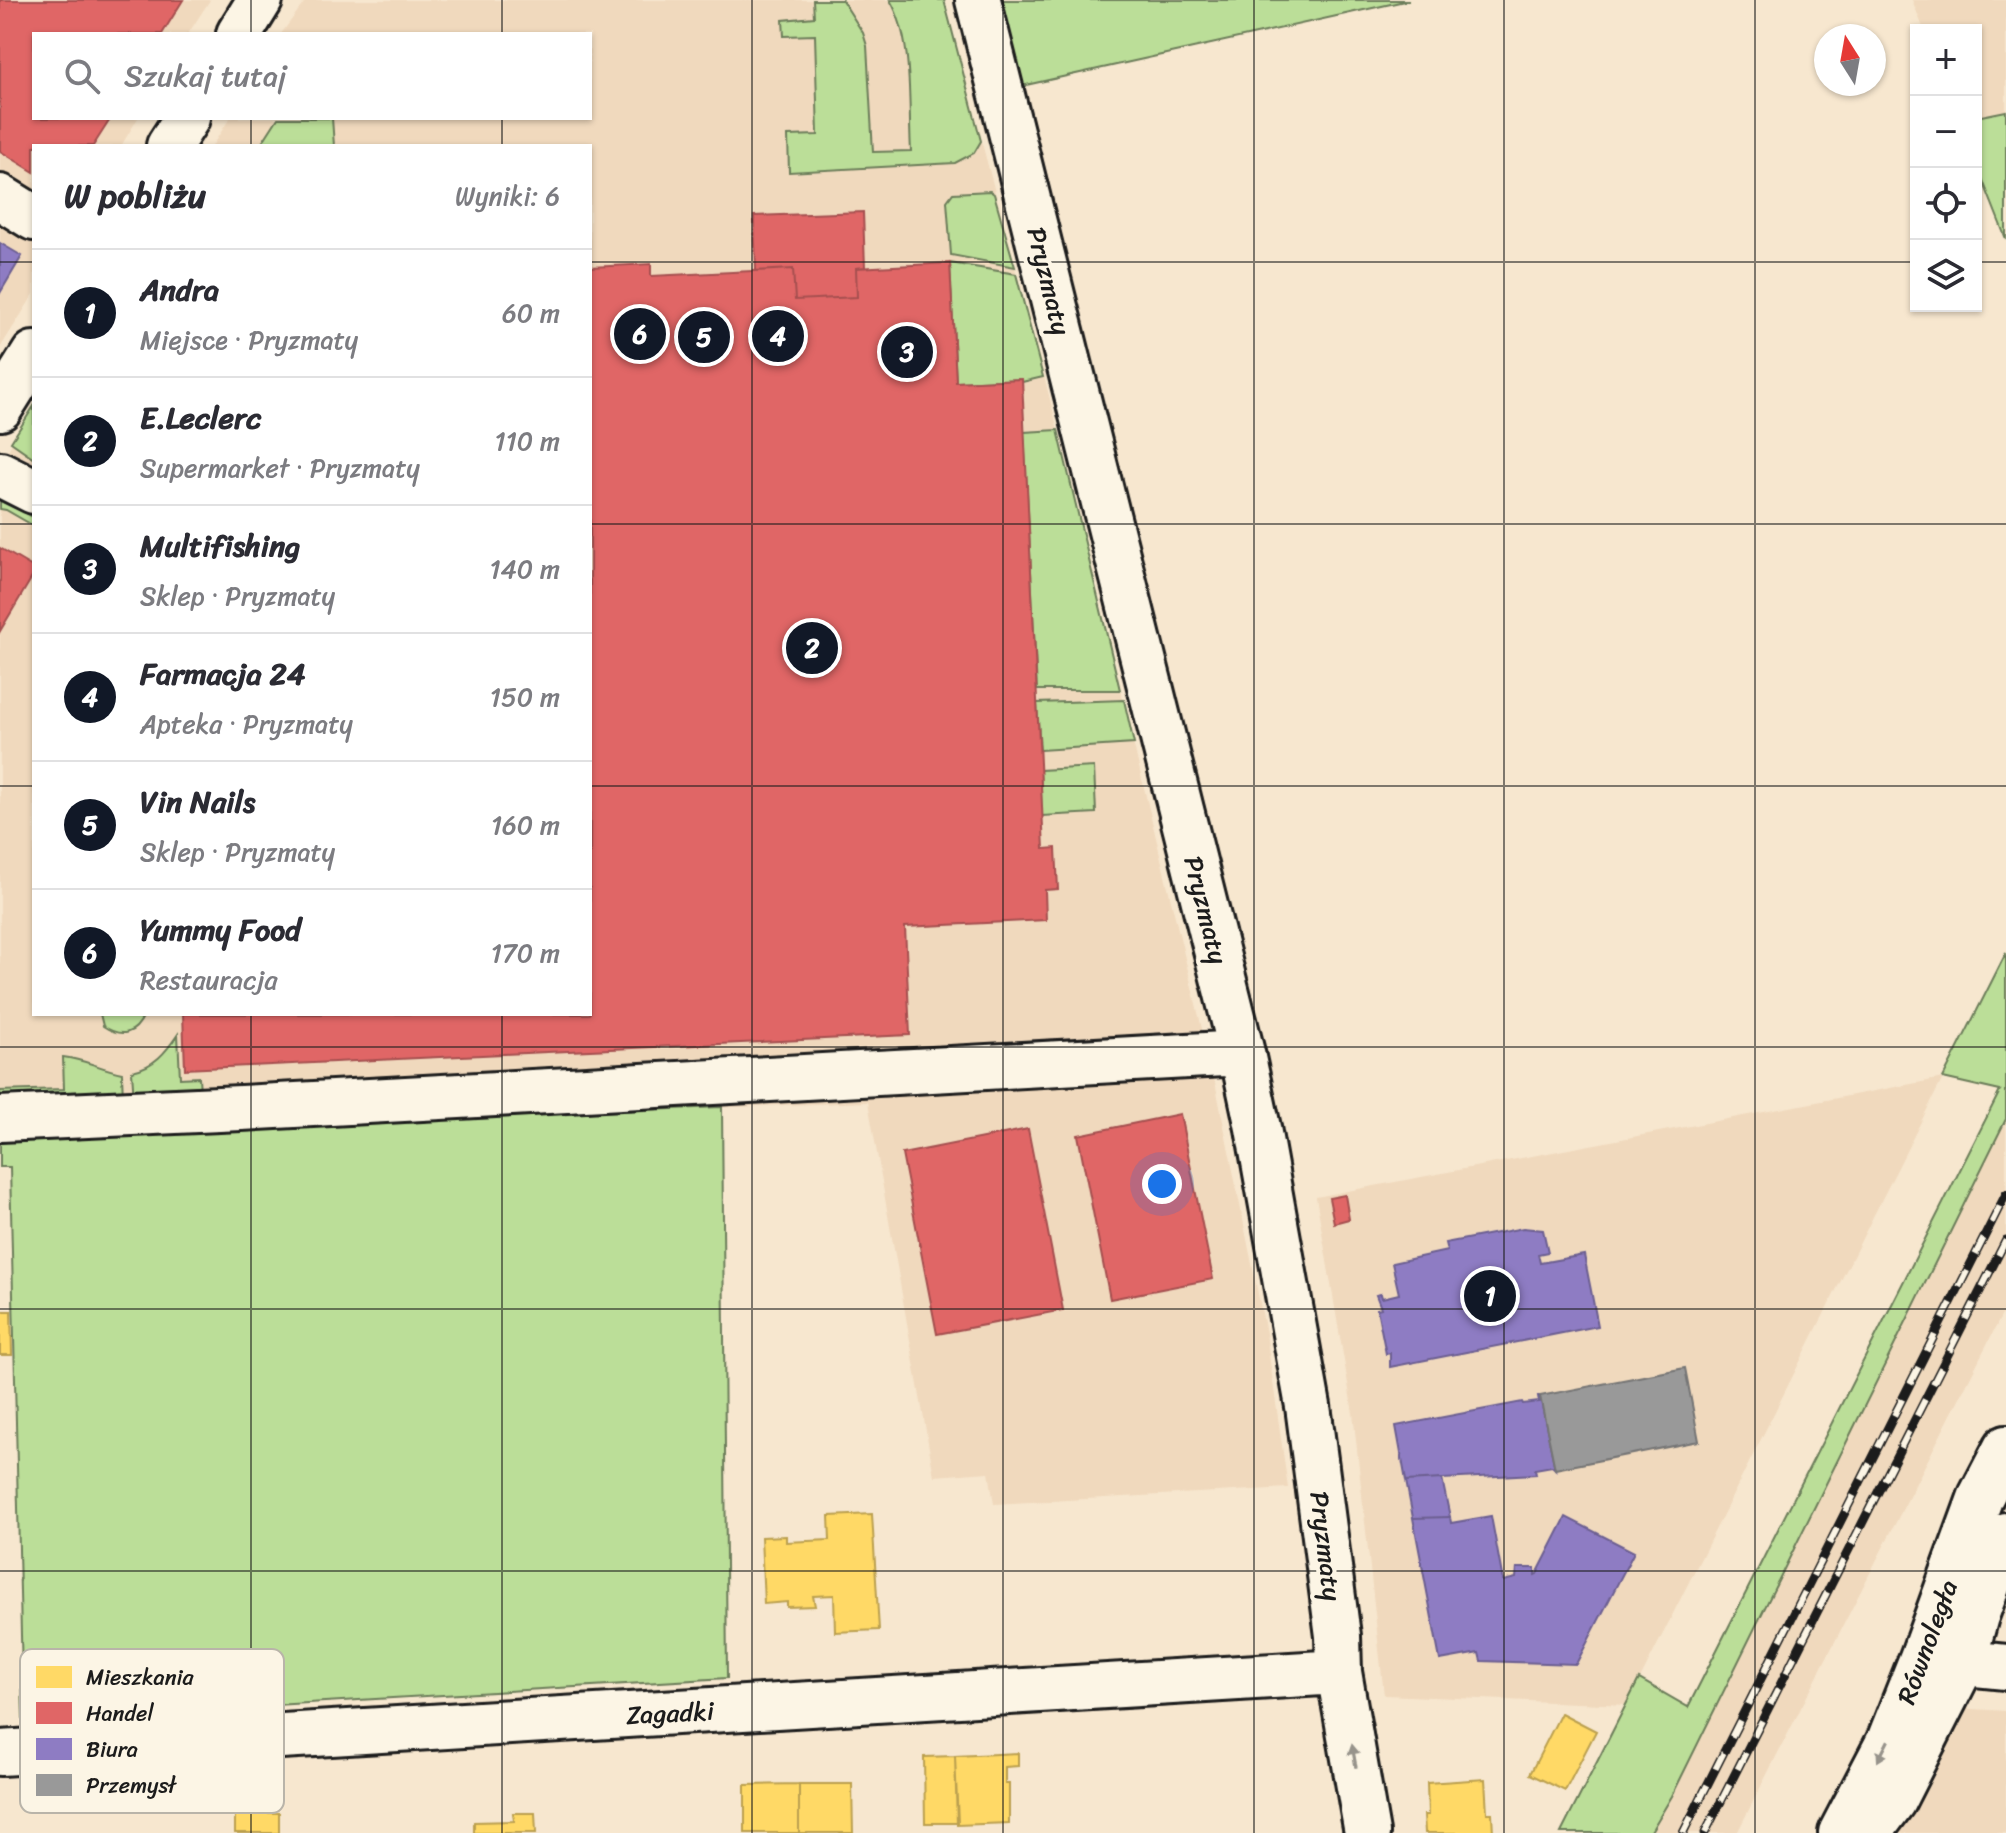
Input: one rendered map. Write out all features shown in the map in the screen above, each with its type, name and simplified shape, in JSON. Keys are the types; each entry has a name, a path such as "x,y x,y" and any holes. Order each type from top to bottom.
{"street":[{"path":"240,32 260,0"},
{"name":"Pryzmaty","path":"978,0 1242,1053 1258,1128 1308,1406 1338,1636 1339,1672 1367,1833"},
{"path":"170,144 186,120"},
{"path":"0,197 32,217"},
{"path":"0,408 32,357"},
{"path":"0,474 32,490"},
{"path":"0,1119 1242,1053"},
{"name":"Równoległa","path":"1974,1617 1981,1496 2006,1448"},
{"name":"Równoległa","path":"1841,1833 1889,1741 1974,1617 2006,1535"},
{"path":"1942,1660 2006,1667"},
{"name":"Równoległa","path":"1869,1833 1893,1801 1942,1660"},
{"name":"Zagadki","path":"284,1736 1339,1672"},
{"name":"Zagadki","path":"0,1753 20,1752"}],"shaded area":[{"path":"0,0 210,0 189,32 32,32 32,120 137,120 122,144 32,144 32,297 0,348"},
{"path":"306,0 944,0 1055,418 1216,1087 1266,1333 1288,1488 994,1504 989,1472 934,1476 868,1102 0,1135 0,464 32,409 32,1016 592,1016 592,144 213,144 229,120 592,120 592,32 282,32"},
{"path":"1912,0 2006,0 2006,239 1982,178 1982,24 1922,24"},
{"path":"1943,1078 1627,1705 1384,1695 1353,1413 1316,1197"},
{"path":"2006,1119 2006,1307 1737,1833 1650,1833 1672,1796"},
{"path":"1924,1706 2006,1711 2006,1833 1857,1833"}],"green space":[{"path":"813,0 842,0 863,33 867,46 873,152 911,151 906,53 898,16 890,0 944,0 981,141 974,153 955,163 789,172 788,136 818,135 815,35 784,36 783,20 814,17"},
{"path":"996,0 1409,0 1017,87"},
{"path":"2006,111 2006,239 1982,178 1982,116"},
{"path":"277,120 332,120 334,144 261,144"},
{"path":"990,191 994,194 1015,267 951,255 947,201 953,193"},
{"path":"950,263 1016,274 1043,377 1022,382 1021,379 956,382"},
{"path":"32,409 32,457 11,442"},
{"path":"1058,430 1120,690 1037,690 1024,432"},
{"path":"0,497 32,517 32,525 6,510 0,509"},
{"path":"1124,700 1134,744 1040,750 1037,703"},
{"path":"1094,767 1096,813 1042,816 1040,770"},
{"path":"2006,953 2006,1119 1672,1796 1650,1833 1561,1833 1639,1679 1688,1707 2000,1091 1943,1078"},
{"path":"100,1016 143,1016 136,1027 127,1032 116,1032 103,1026"},
{"path":"178,1034 180,1078 199,1077 200,1092 134,1100 132,1071 159,1058"},
{"path":"63,1057 122,1073 123,1100 83,1102 70,1092 0,1096 0,1091 64,1089"},
{"path":"722,1107 727,1678 284,1704 284,1649 21,1649 10,1167 0,1167 0,1135"}],"building: Mieszkania":[{"path":"0,1311 11,1311 12,1355 0,1355"},
{"path":"872,1514 879,1630 835,1632 834,1595 813,1596 815,1606 787,1607 787,1602 764,1604 761,1537 786,1536 786,1542 830,1540 829,1516"},
{"path":"1561,1713 1596,1731 1565,1791 1530,1774"},
{"path":"1018,1753 1018,1766 1005,1767 1005,1784 1009,1784 1009,1823 957,1825 955,1756"},
{"path":"955,1756 958,1823 925,1823 924,1757"},
{"path":"1485,1779 1487,1813 1492,1813 1493,1833 1425,1833 1427,1783"},
{"path":"799,1784 799,1833 745,1833 745,1785"},
{"path":"799,1784 852,1784 853,1833 799,1833"},
{"path":"235,1813 279,1813 279,1833 235,1833"},
{"path":"513,1813 535,1813 536,1833 474,1833 474,1822 514,1821"}],"building: Handel":[{"path":"0,0 183,0 163,32 32,32 32,120 110,120 94,144 32,144 32,171 0,151"},
{"path":"863,212 865,267 856,268 857,297 795,300 793,269 756,271 754,216"},
{"path":"950,263 956,382 1022,379 1044,849 1056,848 1058,889 1045,890 1046,920 905,927 910,1035 185,1069 183,1016 592,1016 592,267 651,264 651,276 793,269 795,300 857,297 856,268"},
{"path":"0,548 32,567 32,577 0,631"},
{"path":"1180,1114 1213,1279 1110,1299 1078,1135"},
{"path":"1028,1129 1063,1310 937,1334 902,1154"},
{"path":"1345,1195 1349,1219 1334,1223 1329,1198"}],"building: Biura":[{"path":"0,243 22,256 0,293"},
{"path":"1523,1228 1543,1230 1548,1252 1538,1254 1540,1263 1584,1255 1598,1326 1390,1367 1390,1353 1386,1354 1377,1309 1381,1308 1376,1295 1381,1294 1382,1298 1399,1294 1392,1263 1447,1251 1445,1243"},
{"path":"1538,1396 1555,1469 1552,1466 1535,1469 1536,1474 1406,1481 1396,1426 1522,1402 1539,1402"},
{"path":"1442,1479 1450,1517 1413,1518 1406,1481"},
{"path":"1491,1516 1503,1581 1516,1578 1517,1568 1535,1568 1537,1574 1566,1517 1634,1552 1576,1664 1481,1661 1479,1653 1440,1660 1413,1518 1450,1517 1451,1523"}],"building: Przemysł":[{"path":"1685,1368 1699,1441 1555,1469 1540,1396"}],"railway":[{"path":"1683,1833 2006,1194"},
{"path":"1705,1833 2006,1240"}],"place":[{"name":"Yummy Food","path":"640,334"},
{"name":"Farmacja 24","path":"778,336"},
{"name":"Vin Nails","path":"704,337"},
{"name":"Multifishing","path":"907,352"},
{"name":"E.Leclerc","path":"812,648"},
{"name":"Andra","path":"1490,1296"}]}
